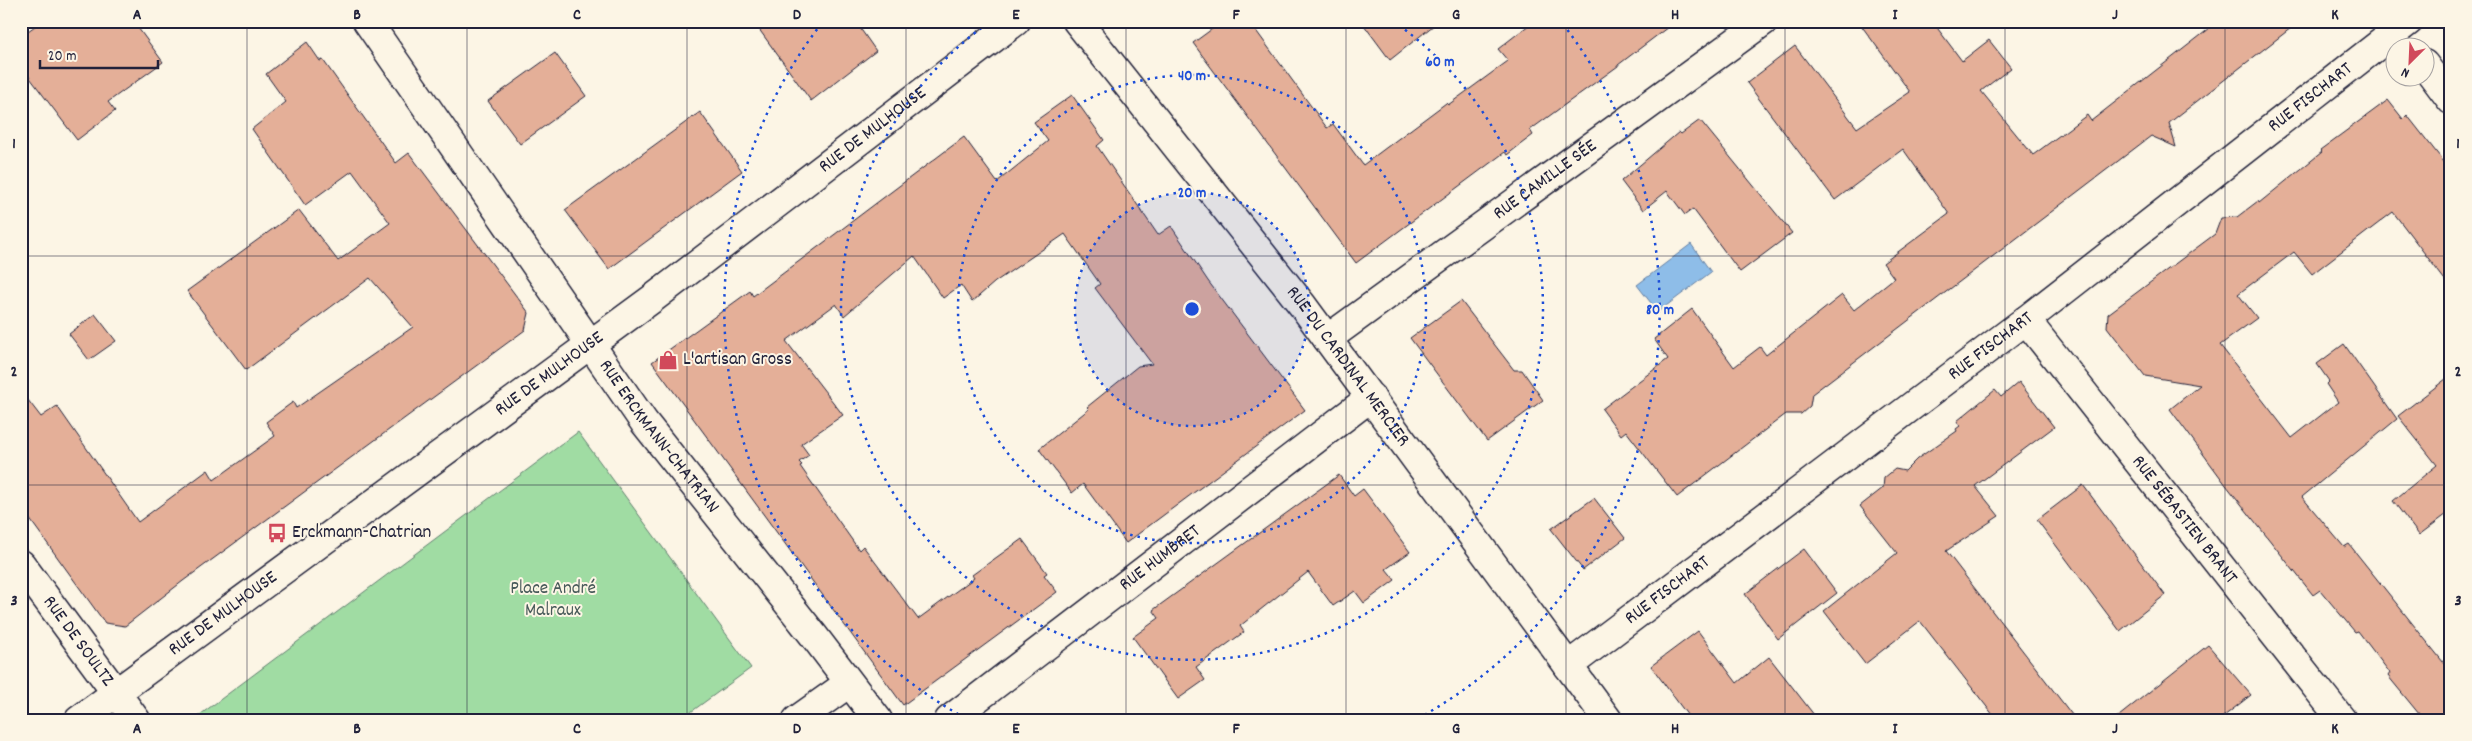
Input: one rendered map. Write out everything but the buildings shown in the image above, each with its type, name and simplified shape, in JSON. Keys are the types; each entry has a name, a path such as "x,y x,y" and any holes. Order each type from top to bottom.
{"street":[{"name":"RUE ERCKMANN-CHATRIAN","path":"367,21 644,422 878,720"},
{"name":"RUE DE MULHOUSE","path":"79,720 589,344 1016,21"},
{"name":"RUE DU CARDINAL MERCIER","path":"1077,21 1328,339 1608,720"},
{"name":"RUE CAMILLE SÉE","path":"1328,339 1764,21"},
{"name":"RUE FISCHART","path":"1568,666 2407,33"},
{"path":"2434,77 2451,100"},
{"name":"RUE SÉBASTIEN BRANT","path":"2026,320 2342,720"},
{"name":"RUE HUMBRET","path":"949,720 1371,397"},
{"name":"RUE DE SOULTZ","path":"21,564 136,720"},
{"path":"797,720 849,683"}],"green space":[{"name":"Place André Malraux","path":"578,432 751,668 680,720 193,720"}],"water":[{"path":"1691,244 1711,272 1658,312 1637,285"}],"place":[{"name":"L'artisan Gross","path":"668,360"},
{"name":"Erckmann-Chatrian","path":"277,533"}]}
